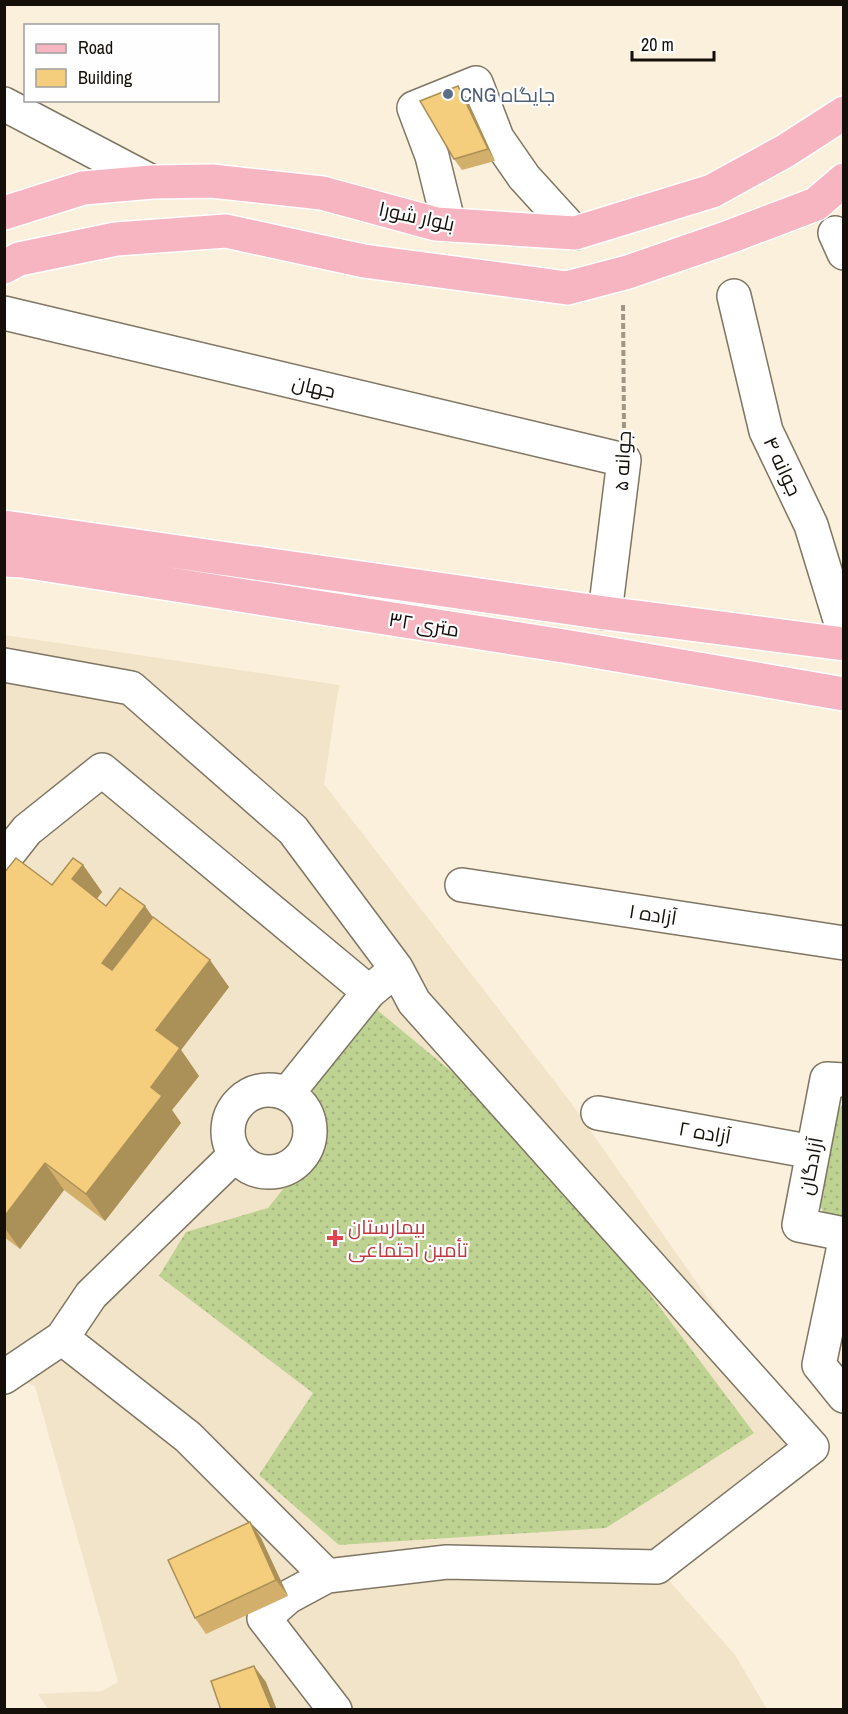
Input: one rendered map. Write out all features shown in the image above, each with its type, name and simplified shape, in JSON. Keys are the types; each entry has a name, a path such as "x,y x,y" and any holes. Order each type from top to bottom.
{"main road":[{"name":"بلوار شورا","path":"4,213 83,188 152,182 212,181 322,194 435,224 575,233 712,191 785,151 843,114"},
{"path":"4,267 19,259 116,239 226,231 364,261 567,288 628,272 816,204 843,180"},
{"name":"۳۲ متری","path":"4,527 605,613 843,644"},
{"name":"۳۲ متری","path":"4,560 23,561 570,647 843,694"},
{"path":"368,615 374,579"}],"street":[{"path":"449,225 432,156 414,108 476,83 497,138 524,177 575,233"},
{"path":"4,104 152,182"},
{"name":"جوانه ۴","path":"734,296 766,431 811,525 843,633"},
{"name":"جهان","path":"4,313 624,460"},
{"name":"جوانه ۵","path":"605,613 624,460"},
{"path":"4,665 131,688 293,830 396,968 414,1002 812,1447 657,1567 447,1562 327,1576 288,1596 264,1618 334,1710"},
{"path":"4,859 27,830 102,770 369,992"},
{"name":"آزاده ۱","path":"462,885 843,943"},
{"path":"287,1094 369,992 396,968"},
{"name":"آزادگان","path":"843,1080 827,1079 799,1225 843,1234"},
{"path":"274,1089 287,1094 307,1112 310,1126 309,1139 296,1162 284,1169 271,1172 257,1170 245,1164 235,1155 229,1143 227,1129 230,1115 237,1104 248,1095 260,1090 274,1089"},
{"name":"آزاده ۲","path":"598,1113 813,1152"},
{"path":"4,1377 62,1338 91,1295 235,1155"},
{"path":"843,1246 831,1367 843,1396"},
{"path":"62,1338 188,1437 327,1576"}],"path":[{"name":"جوانه ۵","path":"623,308 624,460"}],"shaded area":[{"name":"بیمارستان تأمین اجتماعی","path":"4,635 339,685 324,784 569,1100 812,1447 657,1567 735,1655 767,1709 48,1709 38,1694 102,1691 118,1682 35,1386 5,1376"}],"green space":[{"path":"376,1009 516,1125 619,1253 754,1433 606,1528 339,1545 259,1475 313,1393 159,1276 186,1232 268,1208 327,1134 313,1089"},
{"path":"843,1104 843,1228 830,1222 819,1205 837,1110"}],"building":[{"path":"458,86 488,149 454,159 420,101"},
{"path":"16,858 52,885 73,858 83,865 72,879 106,906 120,888 145,906 102,963 112,970 153,917 210,960 156,1030 180,1048 151,1087 162,1096 86,1194 45,1163 4,1217 4,873"},
{"path":"250,1522 276,1580 195,1618 168,1560"},
{"path":"254,1666 272,1710 221,1710 211,1681"}],"place":[{"name":"CNG جایگاه","path":"448,94"},
{"name":"بیمارستان تأمین اجتماعی","path":"335,1238"}]}
